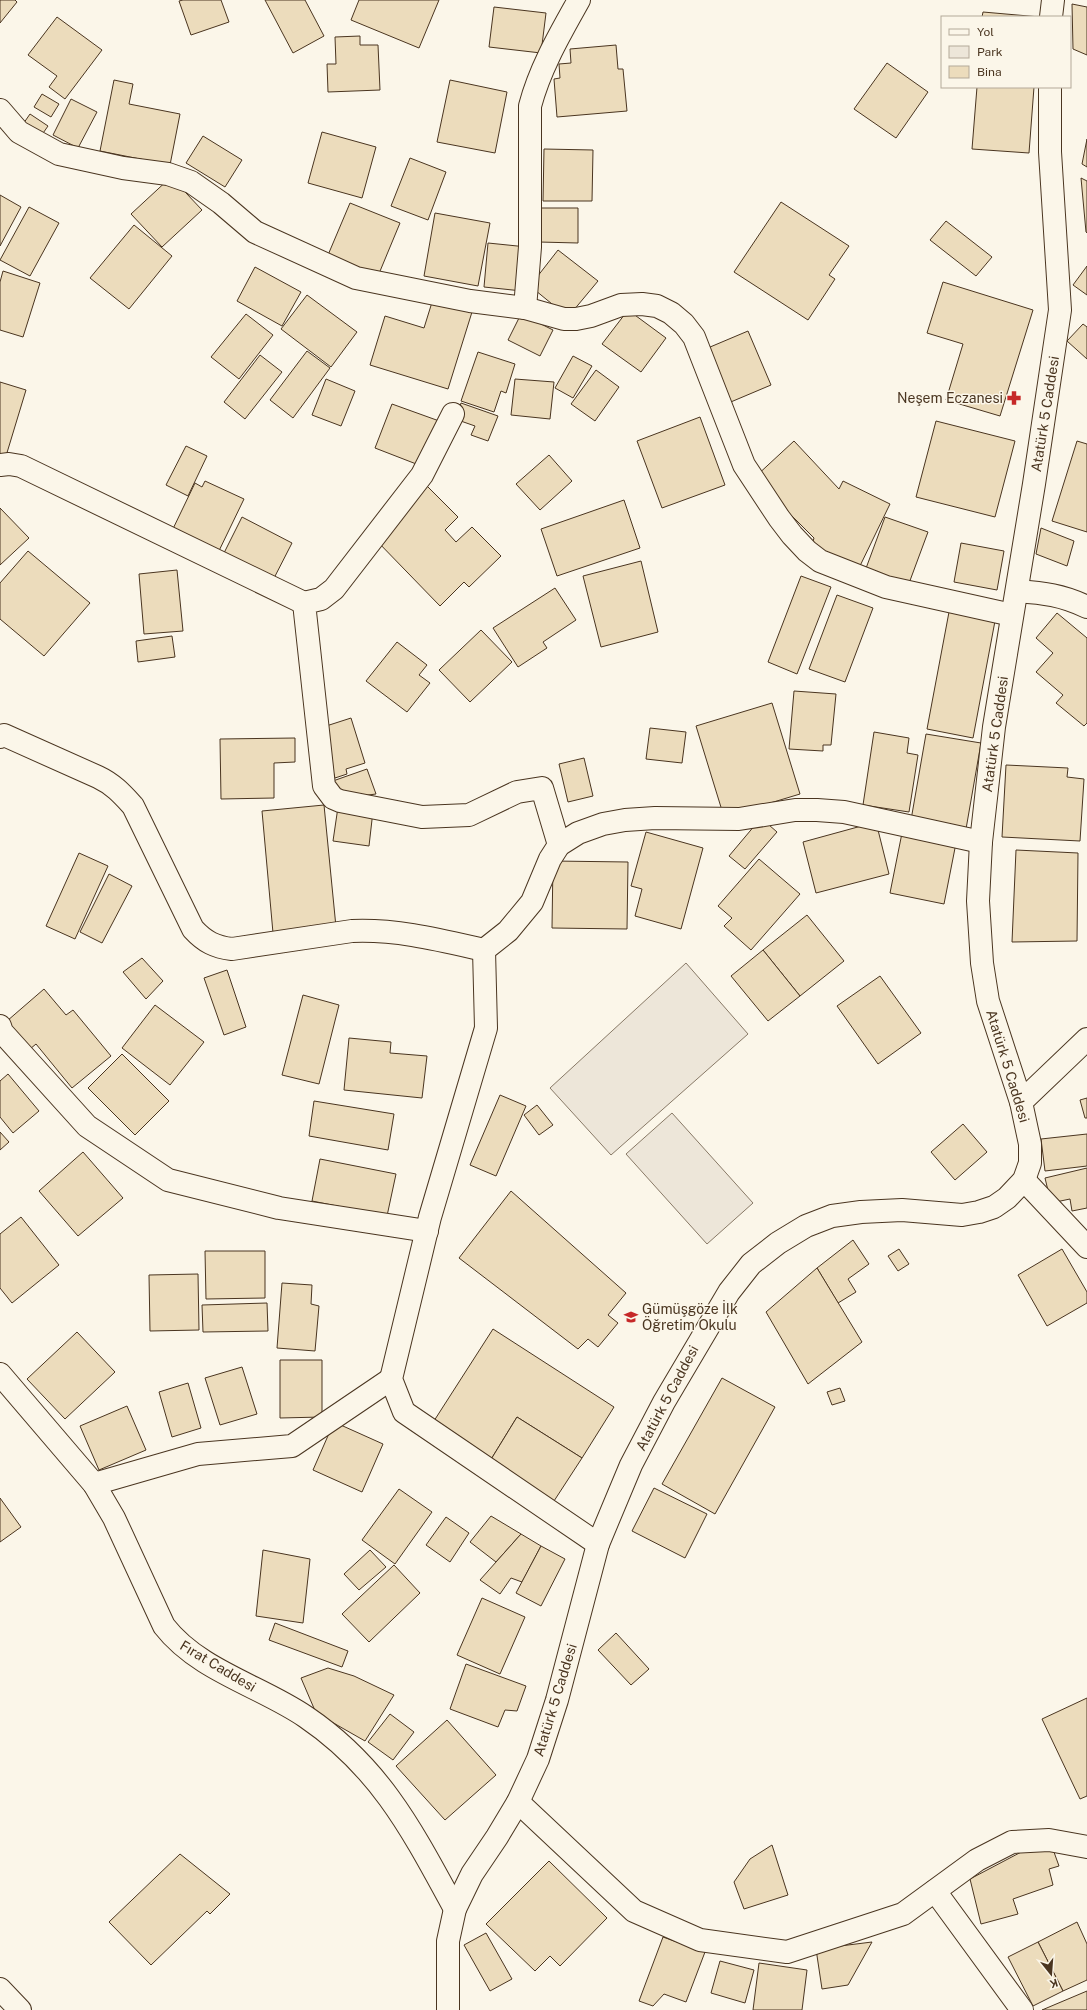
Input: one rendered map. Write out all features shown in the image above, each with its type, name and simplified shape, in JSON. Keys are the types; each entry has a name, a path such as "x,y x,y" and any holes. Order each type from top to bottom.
{"street":[{"path":"525,308 530,247 530,106 534,88 545,62 579,0"},
{"path":"1051,16 1053,0"},
{"name":"Atatürk 5 Caddesi","path":"448,2010 448,1941 455,1909 472,1874 518,1802 538,1758 557,1700 598,1544 631,1465 664,1402 729,1292 751,1264 778,1243 806,1226 832,1216 861,1212 902,1210 962,1215 980,1212 994,1207 1007,1198 1024,1180 1030,1163 1030,1144 1021,1102 988,1001 982,963 978,901 981,842 994,727 1017,591 1060,310 1050,152 1050,88"},
{"path":"0,110 19,132 59,154 122,168 168,174 191,182 221,203 255,232 368,282 470,301 525,308 564,319 576,319 591,316 621,305 642,304 657,306 671,313 684,324 694,337 744,465 788,530 807,551 820,561 886,587 1012,615"},
{"path":"0,465 9,464 21,466 304,603 328,596 422,475 453,414"},
{"path":"1017,591 1051,593 1073,600 1087,607"},
{"path":"304,603 324,786 333,798 422,817 469,815 517,792 542,788 559,845"},
{"path":"1,731 111,783 122,794 133,806 193,929 210,944 220,948 232,949 352,931 371,930 392,931 484,950"},
{"path":"484,950 508,930 532,902 550,859 559,845 578,833 603,824 625,820 739,819 795,810 844,812 981,842"},
{"path":"484,950 486,1028 427,1231 391,1379 404,1412 598,1544"},
{"path":"0,1026 2,1032 87,1126 168,1180 279,1208 427,1231"},
{"path":"1021,1102 1087,1039"},
{"path":"1024,1180 1087,1247"},
{"name":"Fırat Caddesi","path":"0,1374 94,1484 114,1518 164,1626 176,1642 218,1668 305,1716 338,1740 379,1782 398,1808 455,1909"},
{"path":"94,1484 198,1454 292,1446 391,1379"},
{"path":"518,1802 634,1911 700,1940 787,1952 903,1914 977,1860 1012,1842 1049,1840 1087,1847"},
{"path":"935,1891 1022,2010"},
{"path":"0,1989 20,2010"}],"green space":[{"path":"686,963 748,1034 611,1155 550,1088"},
{"path":"672,1113 753,1203 707,1244 626,1154"}],"building":[{"path":"0,0 15,0 17,2 0,23"},
{"path":"221,0 229,22 191,35 179,1"},
{"path":"265,0 305,0 324,36 293,53"},
{"path":"359,0 439,0 419,48 351,20"},
{"path":"1072,4 1087,7 1087,55 1073,49"},
{"path":"494,7 546,13 541,53 489,47"},
{"path":"983,12 1029,16 982,16"},
{"path":"57,17 102,50 65,99 49,87 57,76 28,55"},
{"path":"360,36 360,45 378,45 380,90 328,92 327,64 336,64 335,37"},
{"path":"616,45 618,69 623,69 627,111 557,117 554,79 560,78 559,64 571,63 570,49"},
{"path":"887,63 928,92 896,138 854,109"},
{"path":"114,80 133,84 129,104 180,114 170,165 100,151"},
{"path":"450,80 507,92 495,153 437,142"},
{"path":"977,88 1034,88 1029,153 972,149"},
{"path":"42,94 59,104 51,117 34,107"},
{"path":"71,99 97,112 78,148 53,135"},
{"path":"30,114 48,126 39,139 21,127"},
{"path":"322,132 376,147 362,198 308,183"},
{"path":"203,136 242,160 225,187 186,163"},
{"path":"1087,139 1087,167 1082,164"},
{"path":"544,149 593,150 592,201 543,201"},
{"path":"410,158 446,172 428,220 391,206"},
{"path":"171,177 202,210 162,247 131,214"},
{"path":"1081,178 1087,181 1087,233 1086,232"},
{"path":"0,195 21,207 0,246"},
{"path":"781,202 849,246 829,275 835,279 808,320 734,272"},
{"path":"350,203 400,223 378,276 328,255"},
{"path":"29,207 59,223 30,276 0,260"},
{"path":"540,208 578,208 578,243 539,242"},
{"path":"435,213 490,223 478,286 424,276"},
{"path":"946,221 992,257 976,276 930,240"},
{"path":"134,225 172,256 129,309 90,278"},
{"path":"488,243 527,247 522,291 484,287"},
{"path":"558,250 598,281 568,317 530,286"},
{"path":"1087,266 1087,295 1073,285"},
{"path":"255,267 301,292 282,326 237,301"},
{"path":"3,271 40,283 23,337 0,330 0,282"},
{"path":"943,282 1033,310 1000,416 946,400 963,344 927,333"},
{"path":"307,295 357,332 331,367 281,329"},
{"path":"433,299 472,312 448,389 370,365 385,316 424,328"},
{"path":"628,310 666,338 641,372 602,344"},
{"path":"246,314 273,335 239,379 211,357"},
{"path":"521,314 553,330 540,356 508,340"},
{"path":"1083,324 1087,327 1087,359 1067,341"},
{"path":"748,331 771,385 726,404 703,350"},
{"path":"307,351 330,368 293,418 270,400"},
{"path":"478,352 515,364 506,393 501,391 494,412 461,401"},
{"path":"260,355 282,372 245,419 224,402"},
{"path":"573,356 592,366 573,398 555,388"},
{"path":"596,370 619,387 595,421 571,404"},
{"path":"326,379 355,391 341,426 312,415"},
{"path":"515,379 554,382 550,419 511,415"},
{"path":"0,382 26,390 6,456 0,454"},
{"path":"461,403 498,416 488,441 471,435 475,426 455,419"},
{"path":"392,404 442,422 424,467 375,448"},
{"path":"700,417 725,485 662,508 637,441"},
{"path":"936,421 1015,441 995,517 916,497"},
{"path":"794,441 839,489 843,481 890,504 858,570 811,548 814,538 754,478"},
{"path":"1077,441 1087,444 1087,532 1052,521"},
{"path":"186,446 207,456 188,496 166,485"},
{"path":"549,455 572,481 540,510 516,484"},
{"path":"205,481 244,499 216,557 170,535 195,483 202,487"},
{"path":"427,486 458,517 445,530 456,542 472,527 501,556 469,587 464,582 440,606 374,538"},
{"path":"624,500 640,548 557,576 541,529"},
{"path":"0,508 29,538 0,565"},
{"path":"242,517 292,543 271,584 221,559"},
{"path":"885,517 928,532 908,586 865,571"},
{"path":"1041,528 1074,541 1067,566 1036,554"},
{"path":"961,543 1004,551 997,590 954,582"},
{"path":"28,551 90,603 44,656 0,619 0,583"},
{"path":"641,561 658,632 601,647 583,576"},
{"path":"177,570 183,631 144,634 139,574"},
{"path":"801,576 831,587 797,674 768,662"},
{"path":"555,588 576,620 543,642 547,648 518,667 493,628"},
{"path":"837,595 873,608 845,682 809,669"},
{"path":"949,612 995,621 973,738 927,729"},
{"path":"1057,613 1087,638 1087,723 1084,726 1056,703 1063,695 1036,672 1053,653 1036,638"},
{"path":"481,630 512,662 470,702 439,670"},
{"path":"172,636 175,657 138,662 136,641"},
{"path":"397,642 427,665 419,675 430,683 407,712 366,681"},
{"path":"794,691 836,694 831,745 823,745 823,751 789,749"},
{"path":"772,703 800,794 724,817 696,726"},
{"path":"351,718 365,763 346,769 347,774 335,778 320,728"},
{"path":"650,728 686,732 682,763 646,759"},
{"path":"874,732 909,738 907,753 918,755 909,812 863,805"},
{"path":"926,734 981,743 966,829 911,820"},
{"path":"295,738 295,762 274,763 274,798 221,799 220,739"},
{"path":"584,758 593,796 568,802 559,764"},
{"path":"1006,765 1068,768 1067,777 1084,779 1080,841 1002,837"},
{"path":"367,769 376,794 338,799 330,782"},
{"path":"324,805 336,927 273,933 262,811"},
{"path":"338,807 373,811 369,846 333,841"},
{"path":"761,818 777,832 745,869 729,856"},
{"path":"876,822 889,874 816,893 803,842"},
{"path":"646,832 703,848 681,929 635,916 642,889 631,886"},
{"path":"902,833 956,843 944,904 890,893"},
{"path":"1016,850 1078,853 1077,941 1012,942"},
{"path":"79,853 108,866 75,939 46,926"},
{"path":"759,859 800,894 751,950 724,926 732,918 718,906"},
{"path":"553,861 628,862 627,929 552,928"},
{"path":"109,874 132,886 102,943 80,932"},
{"path":"807,915 844,961 800,996 763,950"},
{"path":"763,950 800,996 768,1021 731,976"},
{"path":"142,958 163,981 146,999 123,972"},
{"path":"227,970 246,1027 224,1035 204,978"},
{"path":"880,976 921,1033 878,1064 837,1006"},
{"path":"44,989 66,1015 73,1010 111,1056 72,1088 36,1044 30,1049 7,1021"},
{"path":"303,995 339,1005 319,1084 282,1075"},
{"path":"155,1005 204,1042 170,1085 122,1048"},
{"path":"349,1038 391,1042 390,1053 427,1056 422,1098 344,1090"},
{"path":"122,1054 169,1101 135,1135 88,1088"},
{"path":"8,1074 39,1111 13,1133 0,1117 0,1081"},
{"path":"500,1095 526,1106 496,1176 470,1165"},
{"path":"1087,1098 1087,1118 1085,1118 1080,1100"},
{"path":"314,1101 394,1114 388,1150 309,1136"},
{"path":"537,1105 553,1125 539,1135 524,1115"},
{"path":"963,1124 987,1152 955,1180 931,1152"},
{"path":"0,1132 9,1142 0,1150"},
{"path":"1087,1134 1087,1166 1045,1171 1041,1139"},
{"path":"83,1152 123,1198 78,1236 39,1191"},
{"path":"320,1159 396,1174 387,1216 312,1201"},
{"path":"1087,1168 1087,1208 1072,1211 1070,1199 1051,1203 1045,1178"},
{"path":"511,1191 626,1293 608,1315 618,1323 598,1347 588,1339 578,1349 459,1258"},
{"path":"21,1217 59,1265 12,1303 0,1288 0,1234"},
{"path":"853,1240 869,1264 848,1279 856,1292 838,1303 817,1268"},
{"path":"899,1249 909,1264 898,1271 888,1256"},
{"path":"1062,1249 1087,1292 1087,1303 1047,1326 1018,1275"},
{"path":"205,1251 265,1251 265,1298 206,1299"},
{"path":"817,1268 862,1342 808,1384 766,1312"},
{"path":"198,1274 199,1330 150,1331 149,1275"},
{"path":"282,1283 312,1285 311,1304 319,1306 315,1351 277,1348"},
{"path":"267,1303 268,1331 203,1332 202,1305"},
{"path":"493,1329 614,1407 582,1458 517,1417 490,1461 432,1424"},
{"path":"77,1332 115,1372 65,1419 27,1379"},
{"path":"280,1360 322,1360 322,1417 280,1418"},
{"path":"242,1367 257,1414 220,1425 205,1378"},
{"path":"722,1378 775,1407 715,1514 662,1484"},
{"path":"188,1383 201,1428 172,1437 159,1392"},
{"path":"840,1388 845,1401 832,1405 827,1392"},
{"path":"127,1406 146,1450 99,1470 80,1426"},
{"path":"517,1417 582,1458 554,1501 490,1461"},
{"path":"334,1422 383,1444 362,1492 313,1470"},
{"path":"654,1488 707,1514 685,1558 632,1531"},
{"path":"399,1489 432,1512 395,1564 362,1540"},
{"path":"0,1498 21,1527 0,1542"},
{"path":"491,1516 521,1534 496,1562 470,1542"},
{"path":"446,1517 469,1533 450,1562 426,1545"},
{"path":"521,1534 541,1546 522,1582 511,1578 500,1594 480,1580"},
{"path":"541,1546 565,1559 541,1606 516,1593"},
{"path":"263,1550 310,1559 303,1623 256,1616"},
{"path":"370,1550 386,1567 359,1590 344,1574"},
{"path":"394,1565 420,1593 369,1642 342,1614"},
{"path":"482,1598 525,1617 500,1674 457,1655"},
{"path":"275,1623 348,1651 342,1667 269,1640"},
{"path":"616,1633 649,1669 631,1685 598,1650"},
{"path":"466,1664 526,1686 517,1711 505,1710 498,1727 450,1709"},
{"path":"328,1668 354,1676 394,1695 365,1741 316,1713 301,1678"},
{"path":"1087,1698 1087,1796 1080,1799 1042,1719"},
{"path":"390,1714 414,1732 393,1760 368,1742"},
{"path":"447,1720 496,1775 445,1820 396,1766"},
{"path":"1050,1841 1059,1866 1049,1869 1053,1885 1013,1899 1018,1914 981,1924 970,1879 1025,1850"},
{"path":"772,1845 788,1895 744,1909 734,1882 750,1859"},
{"path":"180,1854 230,1894 210,1914 207,1911 151,1965 109,1922"},
{"path":"549,1861 607,1918 560,1966 550,1956 535,1971 486,1924"},
{"path":"1077,1922 1087,1944 1087,1980 1063,1991 1038,1942"},
{"path":"486,1933 512,1979 490,1991 464,1945"},
{"path":"663,1937 705,1952 686,2002 664,1994 653,2006 639,2001"},
{"path":"872,1942 848,1985 822,1989 816,1949"},
{"path":"1038,1942 1063,1991 1033,2006 1008,1957"},
{"path":"720,1961 754,1970 745,2003 711,1993"},
{"path":"759,1963 807,1970 802,2010 753,2010"},
{"path":"1087,1991 1087,2010 1042,2010"}],"place":[{"name":"Neşem Eczanesi","path":"1014,398"},
{"name":"Gümüşgöze İlk Öğretim Okulu","path":"631,1317"}]}
